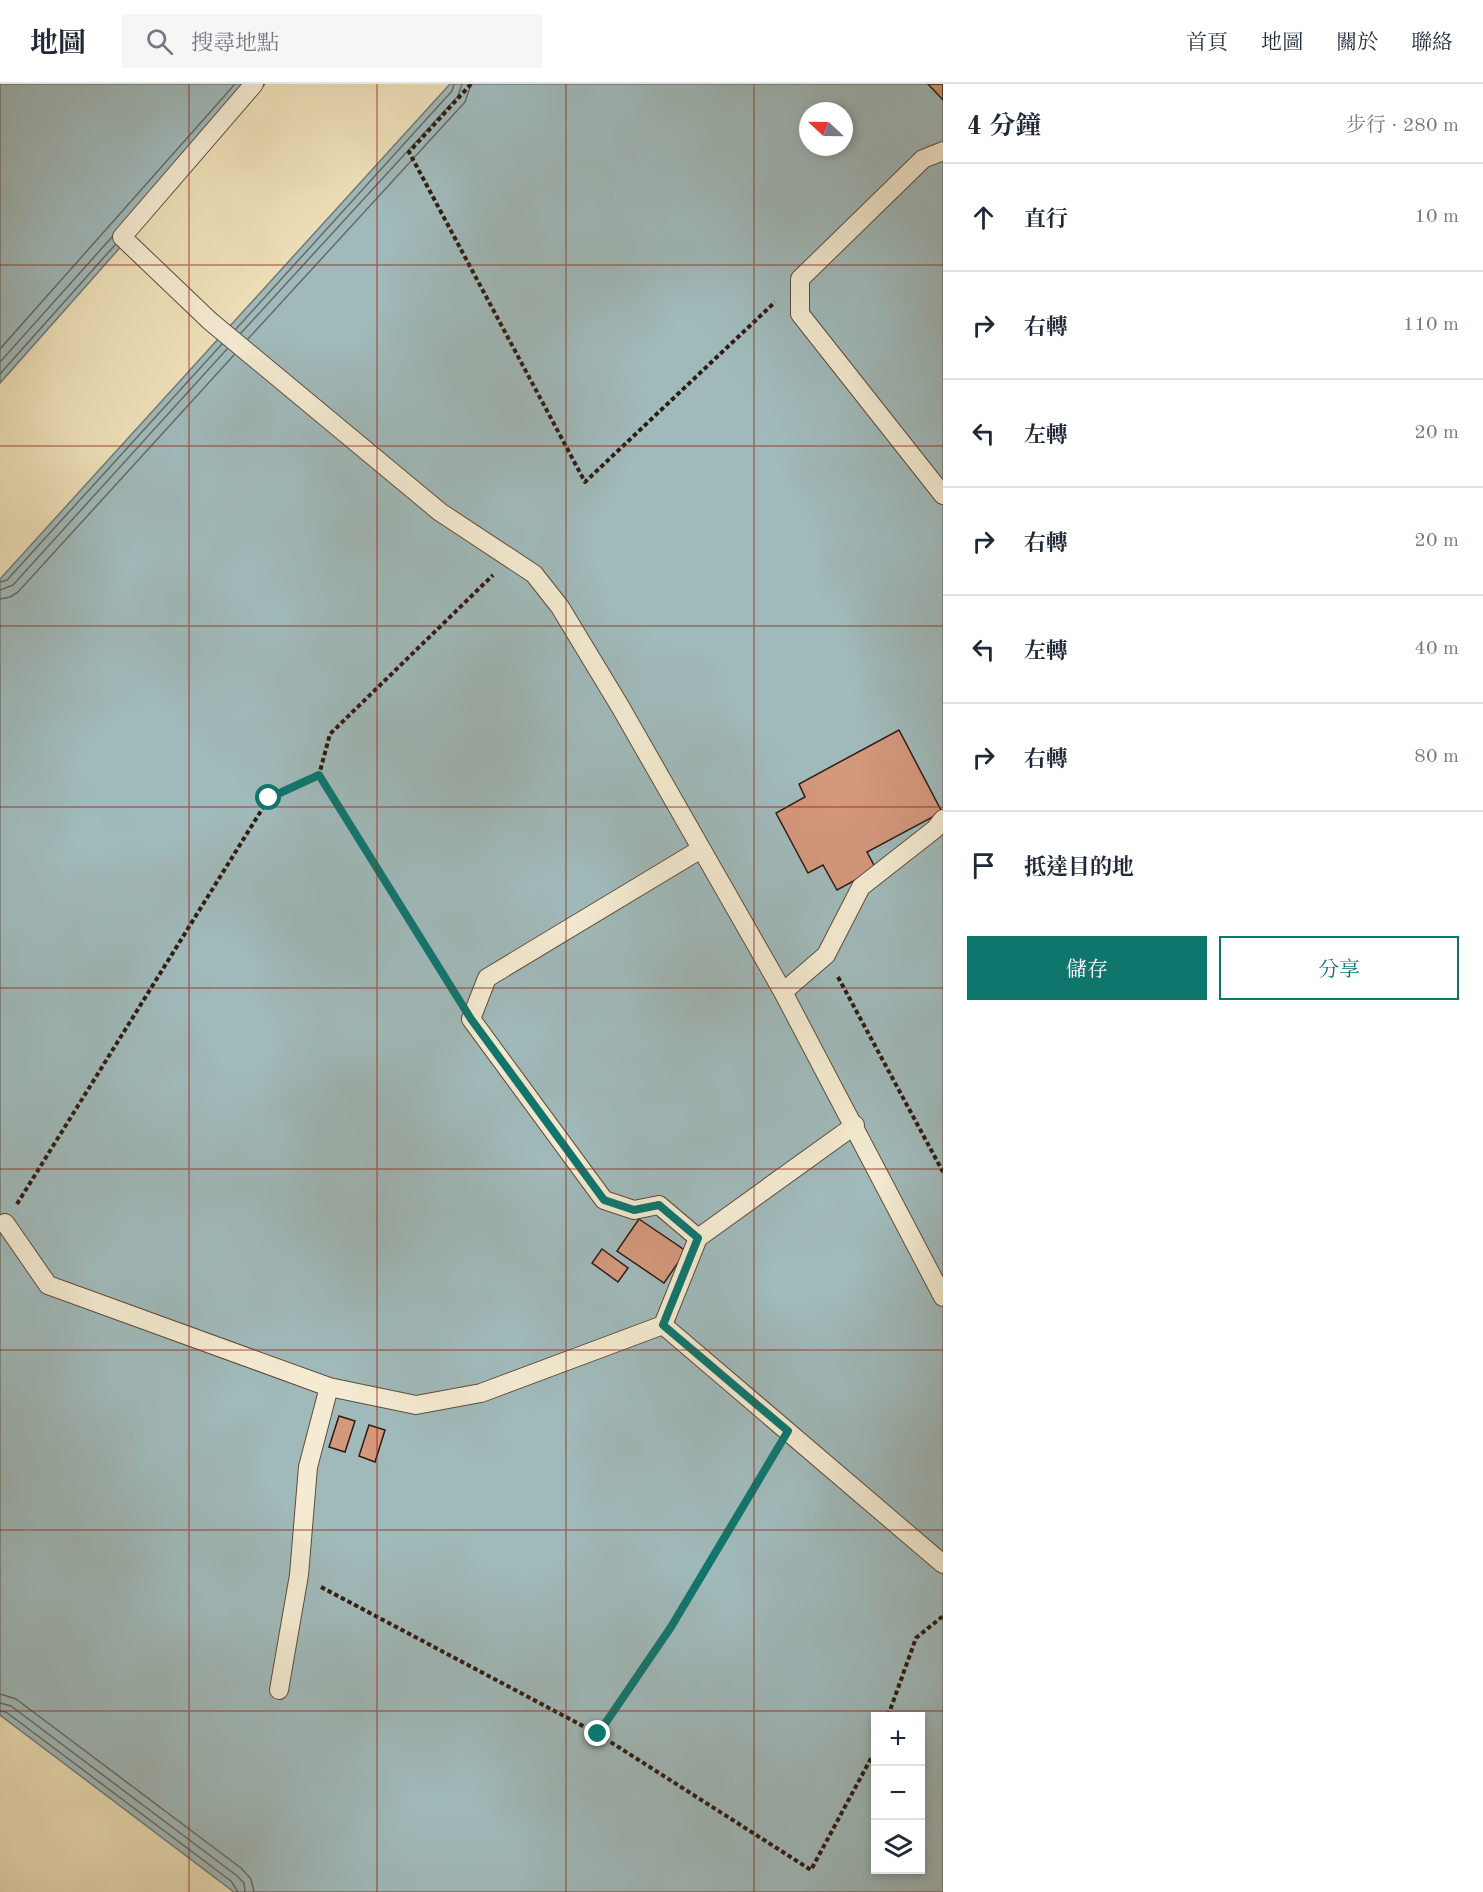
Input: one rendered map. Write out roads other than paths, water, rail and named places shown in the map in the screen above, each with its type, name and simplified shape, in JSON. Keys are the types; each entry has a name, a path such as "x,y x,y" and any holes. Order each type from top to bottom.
{"lane":[{"path":"254,84 122,237 210,321 440,512 534,574 560,607 783,992 855,1125 943,1297"},
{"path":"943,151 923,159 800,279 800,314 943,495"},
{"path":"783,992 826,955 861,886 934,829 943,819"},
{"path":"698,1238 659,1205 634,1210 604,1200 471,1019 487,978 701,849"},
{"path":"5,1223 48,1285 329,1387 416,1405 481,1393 663,1325 698,1238 855,1125"},
{"path":"663,1325 943,1564"},
{"path":"279,1690 299,1575 308,1467 329,1387"}],"water":[{"path":"0,84 265,84 0,383"},
{"path":"450,84 943,84 943,1892 234,1892 0,1715 0,579"}]}
